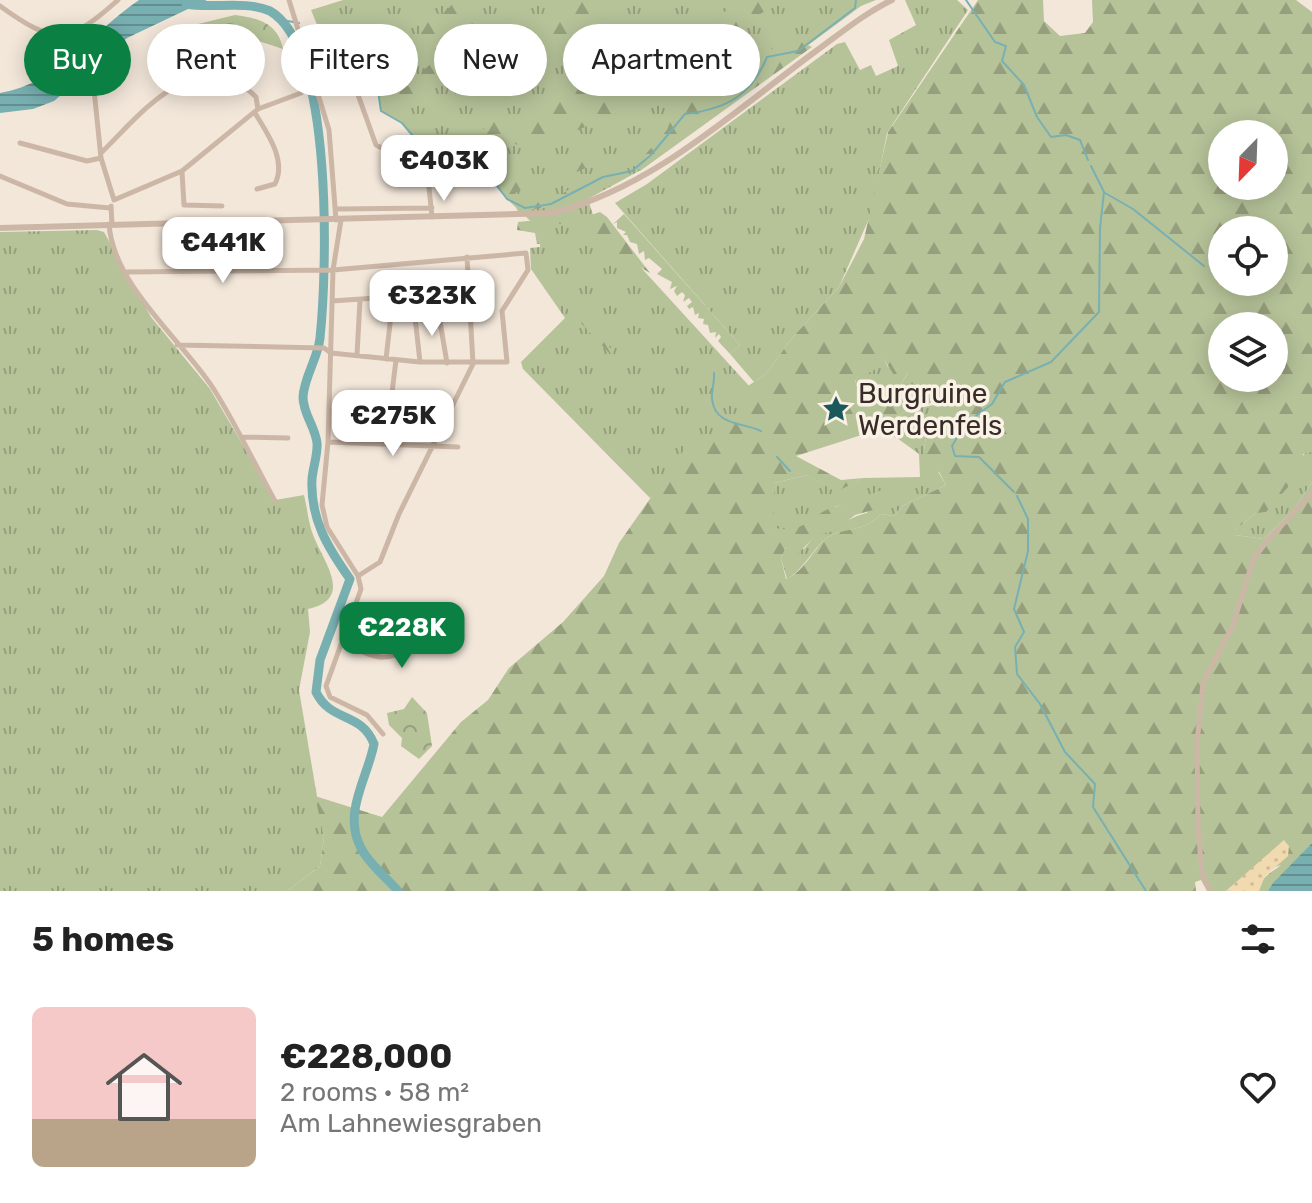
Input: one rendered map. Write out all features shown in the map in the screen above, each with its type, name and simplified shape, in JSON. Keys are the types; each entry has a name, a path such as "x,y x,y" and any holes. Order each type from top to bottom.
{"street":[{"path":"0,6 44,34 64,37 78,33 118,0"},
{"path":"289,0 296,24"},
{"path":"0,228 553,213 609,196 653,172 843,31 892,0"},
{"path":"20,143 87,161 101,156 148,104 186,81 219,79 239,84 256,97 257,111 273,143 279,167 275,184 257,189"},
{"path":"93,96 101,156 114,200"},
{"path":"275,501 213,388 149,311 127,272 112,245 110,208 114,200 182,171 257,111 294,96"},
{"path":"320,96 329,130 338,220 326,270 332,301 328,442 322,484 324,516 335,541 358,576 360,597 329,673 327,693 337,702 367,715 383,734"},
{"path":"358,96 376,145 426,174 432,218"},
{"path":"182,171 184,205 222,206"},
{"path":"0,176 67,204 110,208"},
{"path":"337,209 432,208"},
{"path":"127,272 326,270 526,253 528,270 502,311 507,362 420,362 331,353 324,348 177,345"},
{"path":"358,576 380,562 473,364 467,257"},
{"path":"332,301 390,297 386,359"},
{"path":"357,355 360,300"},
{"path":"391,315 469,314"},
{"path":"439,316 447,363"},
{"path":"415,317 420,362"},
{"path":"386,443 396,360"},
{"path":"240,436 288,438"},
{"path":"328,442 458,447"},
{"path":"1210,890 1203,878 1198,827 1197,743 1203,683 1233,625 1253,560 1312,493"},
{"path":"342,639 374,657 392,657 403,653 447,615"}],"green space":[{"path":"343,0 876,0 861,6 760,81 760,24 563,24 563,96 740,96 639,171 588,199 593,215 751,388 739,413 650,498 523,369 521,362 565,318 531,269 530,248 540,247 540,230 507,199 478,160 461,149 418,142 402,123 381,111 378,96 418,96 418,24 317,24 311,10"},
{"path":"457,0 471,0 446,24 434,24 434,36 429,41 420,30 433,12 441,15"},
{"path":"573,0 615,0 584,24 563,24 563,41 547,53 547,24 525,24 529,19 564,7"},
{"path":"694,0 713,0 698,9 707,23 729,9 724,0 783,0 744,24 700,24 691,15 689,6"},
{"path":"905,0 957,0 968,10 887,133 871,214 839,287 791,339 766,374 754,382 730,354 740,345 615,203 647,184 837,44 845,42 860,70 871,65 876,76 898,66 889,40 916,25"},
{"path":"978,0 1043,0 1044,21 1060,36 1085,33 1093,22 1092,0 1296,0 1312,12 1312,452 1303,454 1302,471 1266,512 1256,513 1235,530 1235,535 1264,539 1295,508 1312,482 1312,843 1268,891 1259,891 1261,882 1281,865 1241,879 1226,891 1207,891 1201,880 1195,882 1196,891 287,891 320,866 324,838 315,796 382,817 461,722 488,700 509,668 563,622 604,576 619,543 693,437 705,441 738,412 748,386 766,374 791,339 839,287 864,239 888,132","holes":["883,358 896,378 908,373 901,384 878,393 875,402 862,404 855,380 876,369","946,398 947,411 929,422 924,448 929,468 939,472 946,485 904,505 893,516 881,514 862,527 830,536 799,570 786,579 781,559 786,547 795,557 816,535 835,531 855,515 884,507 880,491 829,509 802,526 774,528 774,483 807,475 836,492 863,478 841,480 796,456 874,431 908,410"]},
{"path":"235,15 252,18 266,23 277,33 281,48 265,43 265,24 198,24"},
{"path":"797,40 812,47 760,84 761,57 777,45"},
{"path":"434,60 434,76 420,85 423,104 400,106 396,96 418,96 418,76"},
{"path":"566,96 644,96 637,104 553,141 522,146 481,134 490,118 544,111"},
{"path":"721,96 744,96 640,171 637,164 667,130 679,98 708,103"},
{"path":"418,136 464,149 483,161 500,178 514,168 529,172 533,182 511,196 505,195 478,163 469,167 466,155 456,154 449,147 443,159 437,161 435,148 425,148 413,138"},
{"path":"581,155 593,156 591,166 546,184 543,176 576,163"},
{"path":"585,185 590,194 580,201 518,212 516,207 519,197 547,193 556,198 571,188"},
{"path":"600,212 650,273 584,234 579,226 582,218"},
{"path":"624,214 740,345 730,354 718,341 721,337 719,334 715,338 716,332 710,333 708,325 703,324 704,319 698,318 699,313 695,315 693,307 689,309 687,306 692,302 689,298 683,302 685,295 682,292 677,296 674,291 677,286 670,289 672,282 657,274 662,269 649,258 645,260 644,251 639,254 637,244 623,235 626,232 617,228 617,222 613,224"},
{"path":"577,216 576,223 558,224 543,230 542,244 537,244 535,233 517,230 518,222"},
{"path":"0,232 104,232 151,317 210,389 275,500 304,495 312,532 332,577 330,596 322,604 308,609 310,632 299,690 324,838 320,866 287,891 0,891"},
{"path":"553,283 614,352 611,355 548,288"},
{"path":"883,357 888,367 909,371 901,384 878,393 875,402 862,404 855,379"},
{"path":"946,398 948,411 929,423 924,448 946,485 904,505 893,516 881,514 862,527 830,536 787,579 781,559 786,547 804,549 816,534 867,513 880,491 850,505 836,506 806,526 789,531 773,528 774,483 807,475 836,491 863,478 920,477 919,454 897,438 874,431 908,410 934,405"},
{"path":"1306,452 1312,452 1312,482 1295,508 1264,539 1235,535 1235,530 1256,513"},
{"path":"412,697 427,713 432,746 419,759 401,746 402,738 389,725 387,713 404,709"}],"sand":[{"path":"1284,840 1289,846 1288,856 1265,876 1259,891 1226,891"}],"water":[{"path":"139,0 207,0 156,24 147,24 147,28 131,36 131,24 109,24"},
{"path":"24,86 24,96 60,96 33,109 0,113 0,93"},
{"path":"1312,843 1312,891 1268,891 1273,883"}],"waterway":[{"path":"379,96 381,111 402,123 418,142 428,147 442,143 478,161 507,199 525,208 551,204 603,177 632,171 651,155 685,114 713,108 735,98 753,82 767,57 798,51 855,8 856,0"},
{"path":"966,0 995,42 1006,46 1002,61 1024,85 1037,117 1051,137 1066,135 1080,140 1088,160"},
{"path":"186,4 239,5 270,11 291,33 306,68 322,163 324,264 320,338 303,397 317,443 312,479 317,520 334,556 350,579 320,660 316,692 330,709 362,726 374,744 355,808 356,835 368,859 398,891"},
{"path":"282,20 299,23"},
{"path":"1014,492 979,457 955,456 952,446 965,424 992,404 1005,382 1051,362 1099,312 1100,228 1104,192 1091,166"},
{"path":"1105,193 1133,209 1204,266"},
{"path":"714,373 712,399 718,414 730,422 761,431"},
{"path":"777,457 790,471"},
{"path":"1017,496 1028,519 1028,551 1014,609 1024,632 1015,647 1017,674 1040,704 1065,752 1095,784 1093,807 1146,891"}],"place":[{"name":"Burgruine Werdenfels","path":"836,409"}]}
